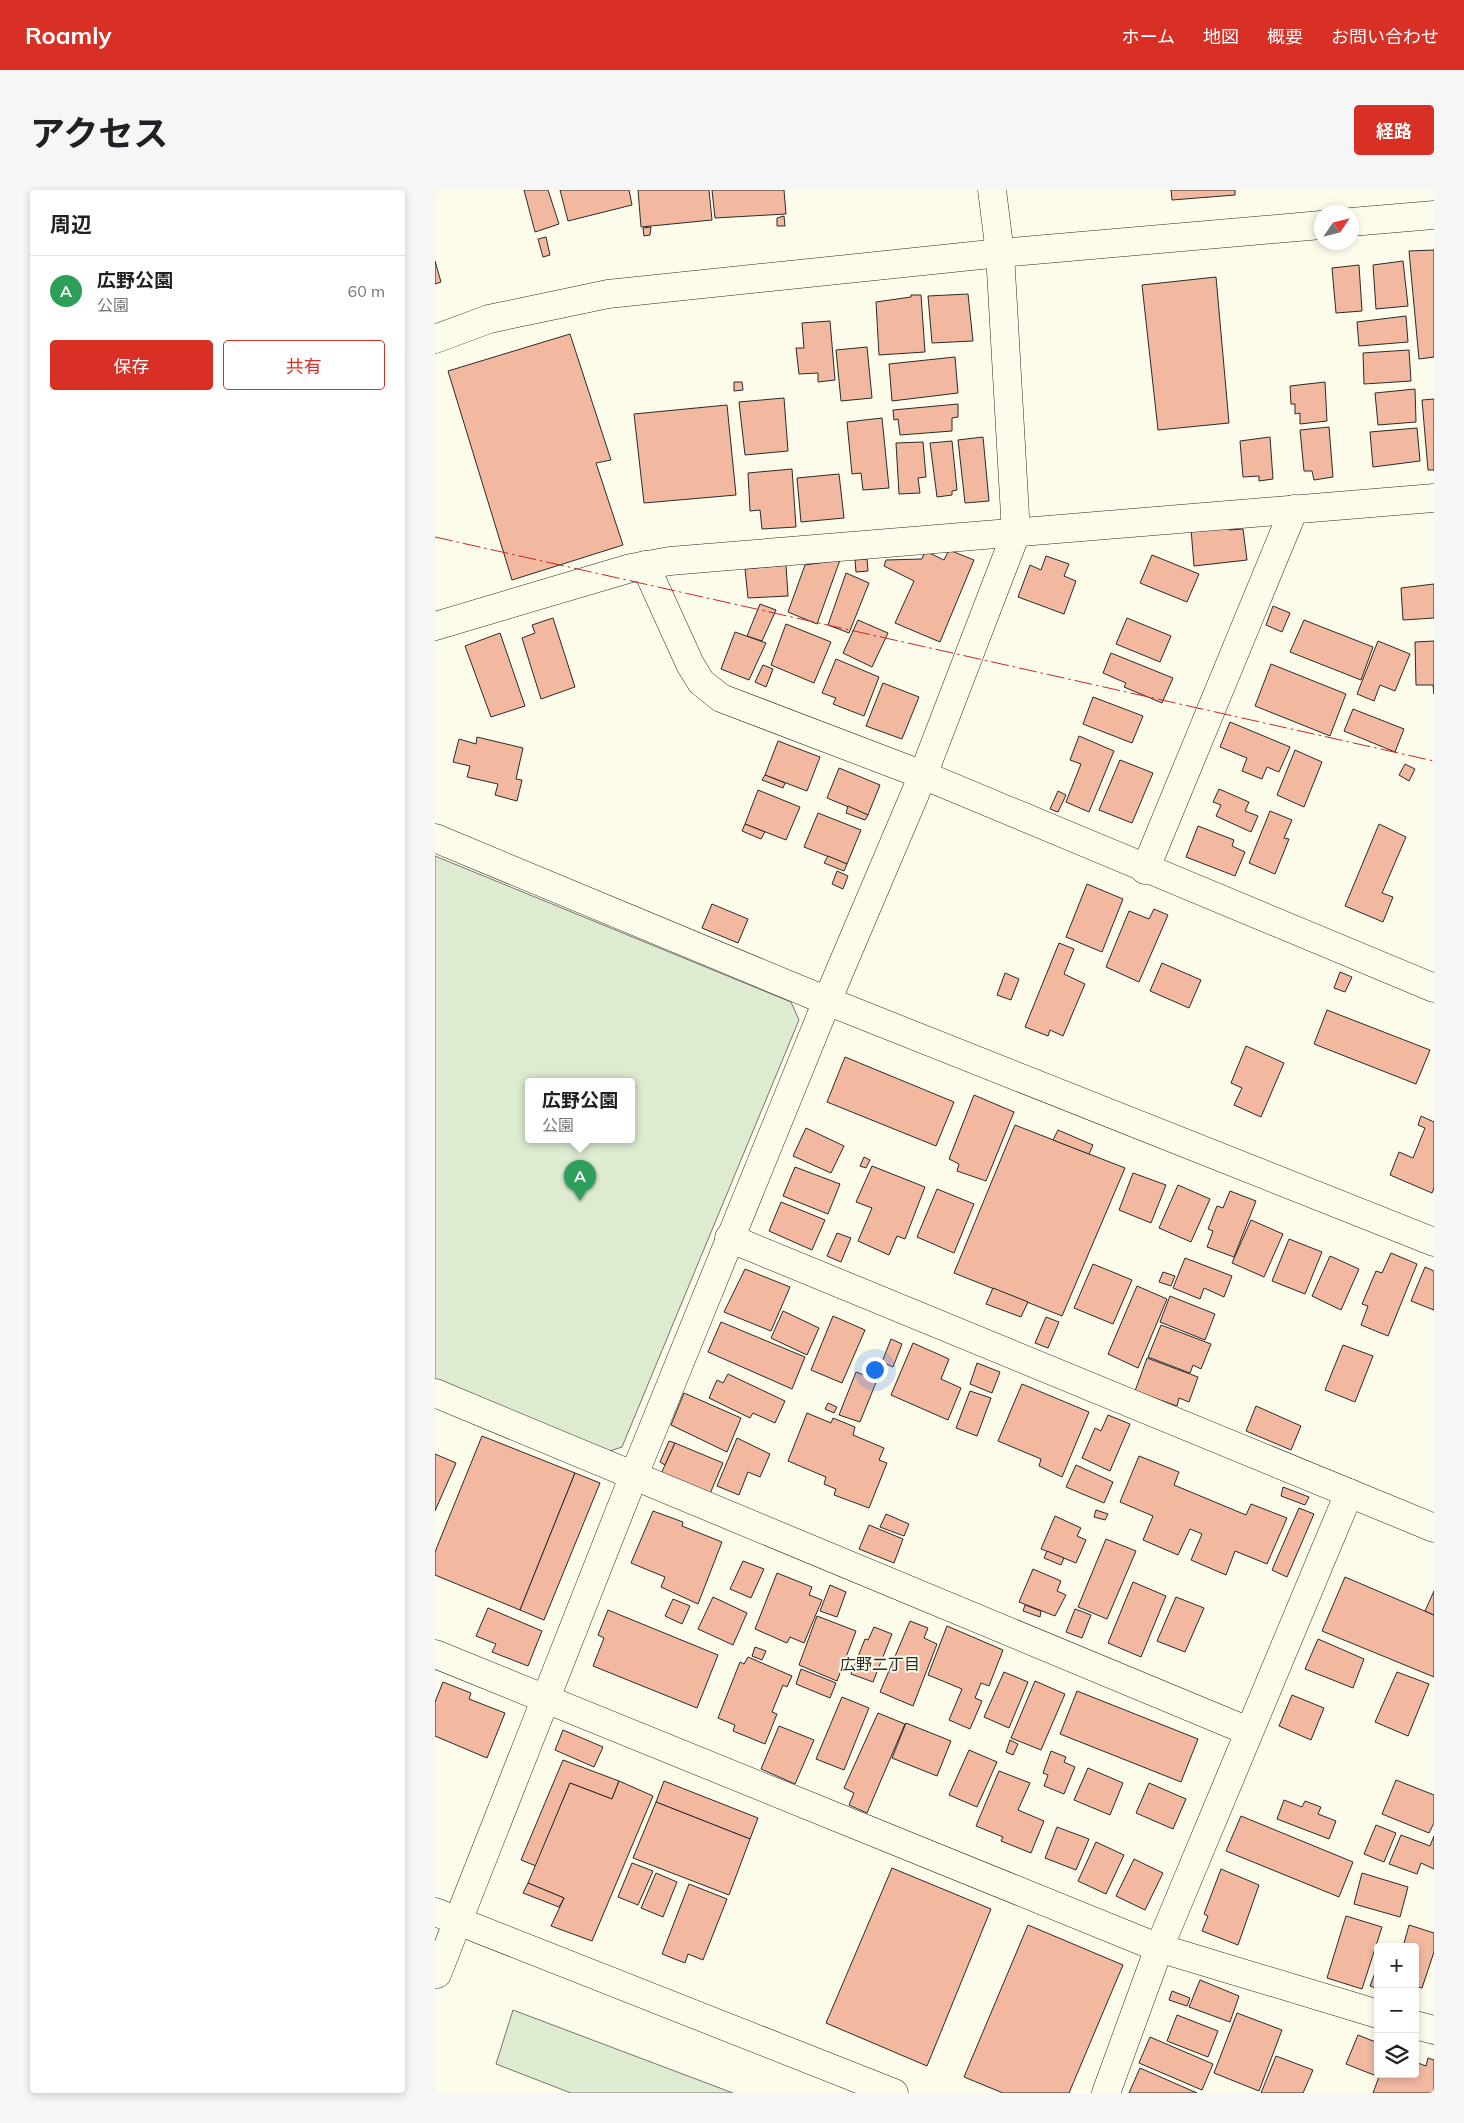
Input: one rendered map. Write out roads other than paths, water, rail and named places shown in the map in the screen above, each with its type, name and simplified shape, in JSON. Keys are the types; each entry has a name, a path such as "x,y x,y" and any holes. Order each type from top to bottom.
{"street":[{"path":"437,1974 445,1917 546,1700 729,1238 923,775 1017,533 1000,253 992,190"},
{"path":"1359,221 1434,215"},
{"path":"435,339 489,319 608,294 1000,253 1314,226"},
{"path":"435,626 645,565 1434,498"},
{"path":"1145,870 1294,509"},
{"path":"645,565 690,664 701,682 721,698 923,775 1145,870 1434,988"},
{"path":"435,838 827,1001 1434,1242"},
{"path":"729,1238 1434,1528"},
{"path":"435,1393 1248,1731"},
{"path":"1106,2093 1159,1948 1349,1493"},
{"path":"435,1654 1159,1948 1374,2013"},
{"path":"445,1917 894,2093"},
{"path":"1419,2026 1434,2030"}],"place":[{"name":"広野公園","path":"580,1201"}],"district":[{"name":"広野二丁目","path":"880,1664"}]}
